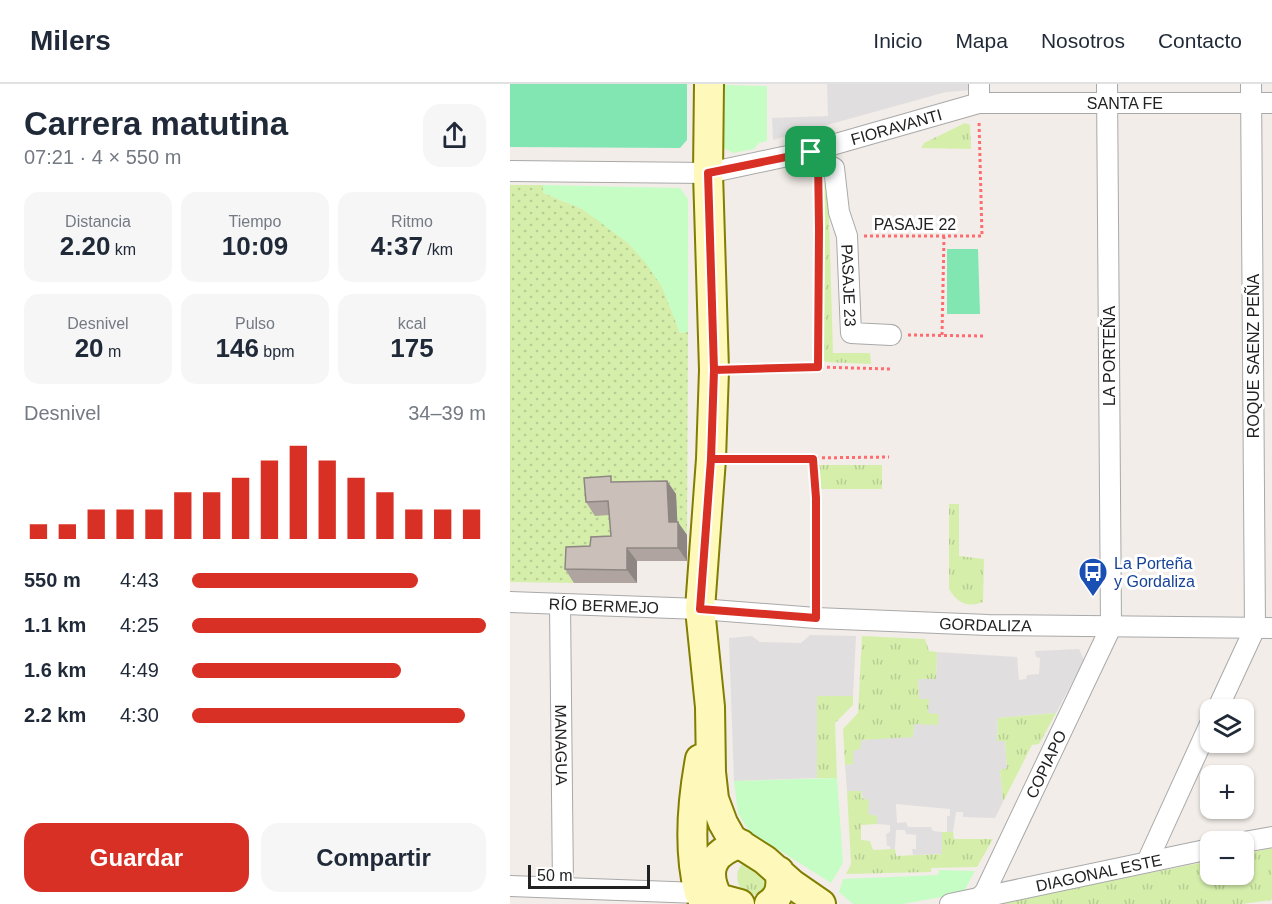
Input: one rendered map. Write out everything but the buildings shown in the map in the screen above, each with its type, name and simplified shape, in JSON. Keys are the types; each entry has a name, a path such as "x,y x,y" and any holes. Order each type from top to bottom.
{"street":[{"path":"708,84 708,173 714,370 711,459 700,609 710,707 711,772 714,799 723,823 736,842 779,871 792,884 821,904"},
{"name":"LA PORTEÑA","path":"1107,84 1111,627"},
{"name":"FIORAVANTI","path":"510,171 708,173 811,152 979,94"},
{"name":"SANTA FE","path":"979,94 1107,104 1251,94 1272,103"},
{"name":"ROQUE SAENZ PEÑA","path":"1251,94 1263,628"},
{"path":"811,152 834,168 839,212 847,236"},
{"name":"PASAJE 23","path":"847,236 851,333 891,335"},
{"name":"RÍO BERMEJO","path":"510,602 700,609"},
{"name":"MANAGUA","path":"560,604 562,886"},
{"name":"GORDALIZA","path":"700,609 816,618 1111,627 1263,628"},
{"name":"COPIAPO","path":"979,898 985,892 1111,627"},
{"path":"1223,699 1263,628"},
{"path":"710,707 694,795 693,872 714,900"},
{"path":"1147,862 1200,746"},
{"path":"1254,840 1272,837"},
{"path":"714,900 710,871 715,860 736,842"},
{"name":"DIAGONAL ESTE","path":"950,904 1200,851"},
{"path":"769,904 774,901 781,890 779,871"},
{"path":"510,886 562,886 714,900"}],"path":[{"name":"PASAJE 22","path":"847,236 982,236 979,94"},
{"path":"818,367 819,205"},
{"path":"942,336 944,237"},
{"path":"891,335 984,336"},
{"path":"714,370 818,367 891,369"},
{"path":"711,459 889,457"},
{"path":"813,459 816,498 816,618"}],"shaded area":[{"path":"827,84 973,84 973,90 946,92 773,140 772,118 828,116"},
{"path":"810,635 856,636 853,696 817,697 817,778 734,781 729,638 752,636 760,642 801,643"},
{"path":"1079,649 1084,660 1056,713 998,718 997,740 1005,741 1007,768 1000,770 1003,802 995,818 963,817 963,812 956,812 953,832 947,832 947,816 950,816 950,809 896,804 897,823 906,822 908,827 931,827 933,831 942,832 943,854 913,855 912,849 916,849 916,835 906,834 905,830 896,830 895,849 890,850 890,846 887,846 886,834 890,832 890,825 877,824 877,816 868,814 861,791 847,791 845,765 853,764 853,751 861,740 913,736 914,724 928,713 919,699 918,678 936,679 937,652 1017,657 1019,680 1026,679 1027,675 1039,674 1040,658 1036,657 1035,651"}],"green space":[{"path":"510,84 687,84 687,140 680,148 510,147"},
{"path":"725,85 767,86 767,141 759,143 754,149 733,153 724,148"},
{"path":"965,123 970,125 971,149 921,148 924,143"},
{"path":"823,180 828,183 833,353 870,353 871,364 823,360"},
{"path":"510,185 543,185 543,193 582,209 628,243 645,262 662,287 680,333 688,332 687,535 575,560 574,583 510,582"},
{"path":"543,185 680,188 688,199 688,332 680,333 662,287 582,209 543,193"},
{"path":"947,249 978,249 980,314 947,314"},
{"path":"818,465 882,465 882,489 818,489"},
{"path":"949,504 959,504 959,556 984,559 983,602 978,604 959,601 949,589"},
{"path":"862,636 925,639 929,651 937,652 936,679 918,679 919,699 929,699 928,713 939,714 938,725 914,724 913,737 861,740 860,749 853,751 853,764 845,765 843,729 858,713"},
{"path":"817,696 853,696 853,705 835,723 837,778 817,778"},
{"path":"1056,713 1039,744 1032,745 1003,802 1000,770 1007,768 1005,741 997,741 998,718"},
{"path":"837,778 843,863 831,883 749,831 738,813 734,781"},
{"path":"847,791 861,791 862,798 869,800 868,814 877,816 877,824 861,825 861,840 870,841 873,850 895,849 896,856 942,854 942,832 953,832 954,839 993,839 977,867 931,868 931,872 846,874 851,864"},
{"path":"1272,848 1272,900 1242,904 994,904 1200,863 1200,885 1254,885 1254,852"},
{"path":"748,859 771,873 764,893 755,895 748,893 739,885 738,871"},
{"path":"939,870 975,871 963,893 903,904 853,904 839,892 843,879 938,875"}],"place":[{"name":"La Porteña y Gordaliza","path":"1093,598"}],"route":[{"path":"811,152 708,173 714,370 711,459 700,609 816,618 816,498 813,459 711,459 714,370 818,367 818,158 811,152"}]}
